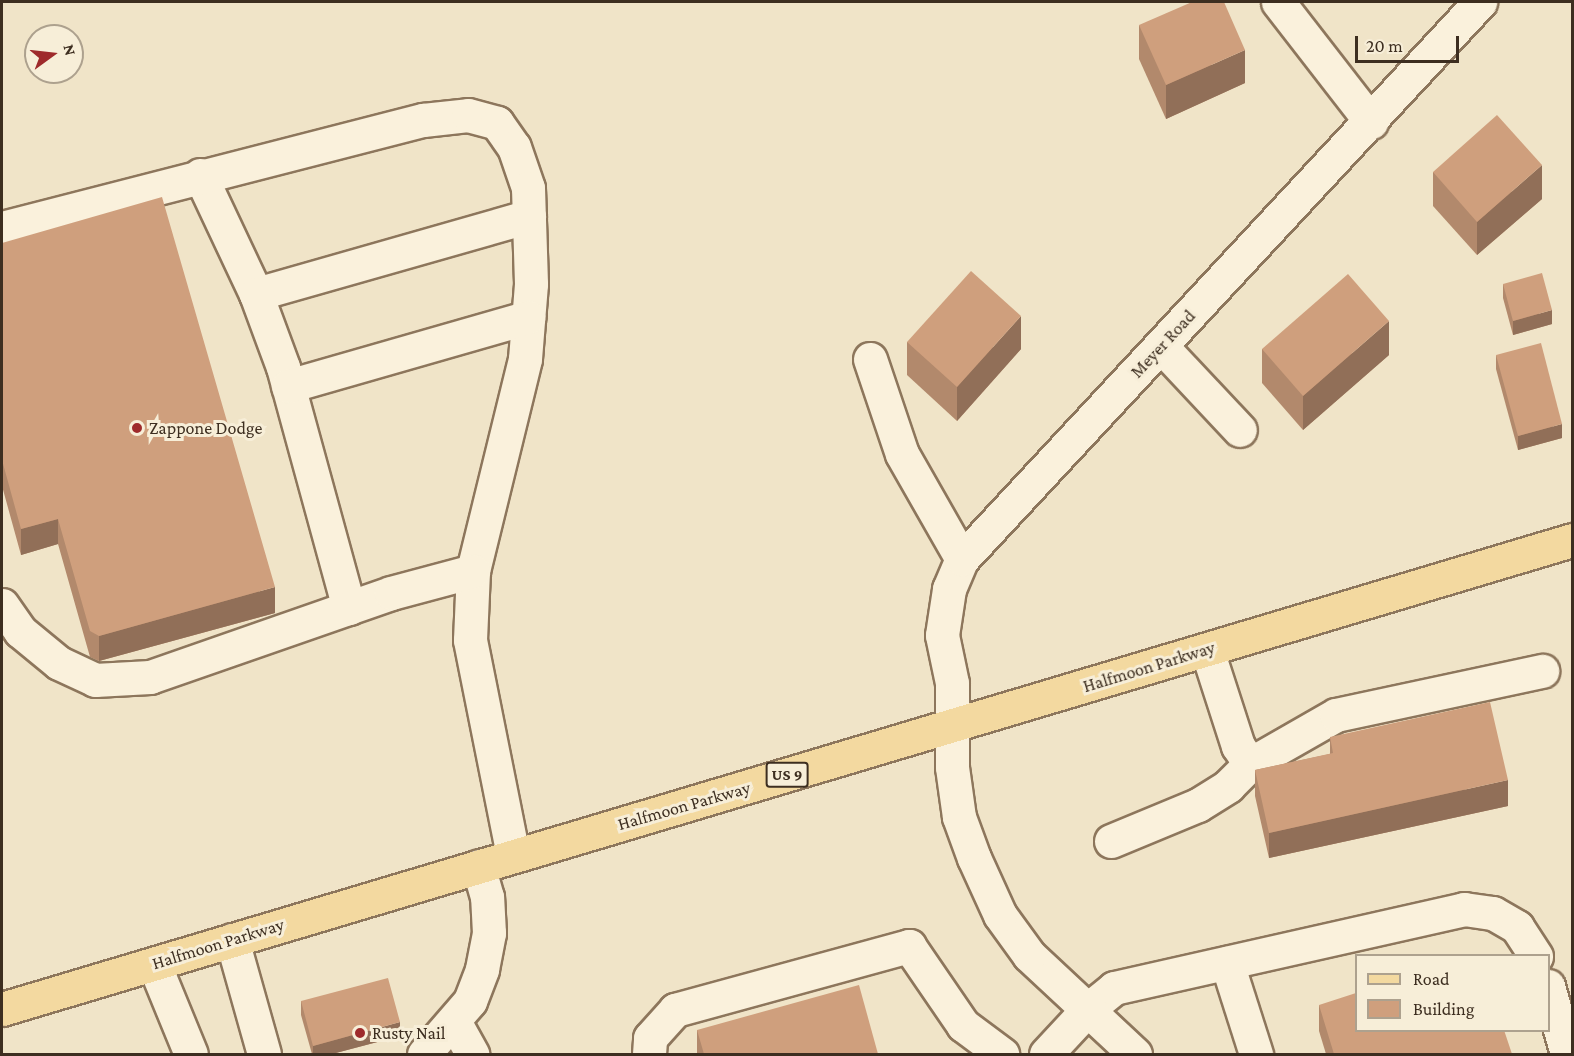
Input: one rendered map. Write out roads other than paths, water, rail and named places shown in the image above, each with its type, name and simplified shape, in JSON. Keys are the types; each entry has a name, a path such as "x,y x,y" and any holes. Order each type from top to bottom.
{"main road":[{"name":"Halfmoon Parkway","path":"2,1009 953,727 1572,540"}],"street":[{"path":"1278,2 1371,122"},
{"name":"Meyer Road","path":"1135,1054 1029,956 1000,915 959,817 952,767 952,683 942,635 949,589 962,559 1371,122 1480,2"},
{"path":"2,228 200,175 423,120 468,115 497,123 514,147 528,188 528,317 525,359 473,571 470,640 513,856"},
{"path":"200,175 256,294 288,386 349,608"},
{"path":"256,294 529,216"},
{"path":"288,386 528,317"},
{"path":"1161,346 1240,430"},
{"path":"870,359 902,454 962,559"},
{"path":"2,605 20,631 59,663 95,680 150,677 349,608 473,571"},
{"path":"1207,650 1238,746 1250,764"},
{"path":"1111,842 1198,805 1228,786 1250,764 1336,715 1542,671"},
{"path":"424,1054 470,1000 489,933 487,897 478,866"},
{"path":"1046,1054 1087,1010 1114,988 1464,909 1493,913 1517,927 1535,954"},
{"path":"232,940 264,1054"},
{"path":"649,1054 650,1038 675,1010 909,946 963,1025 1002,1054"},
{"path":"154,963 191,1054"},
{"path":"1227,963 1256,1054"},
{"path":"1550,992 1567,1043"},
{"path":"454,1021 472,1054"}],"place":[{"name":"Zappone Dodge","path":"137,428"},
{"name":"Rusty Nail","path":"360,1033"}]}
